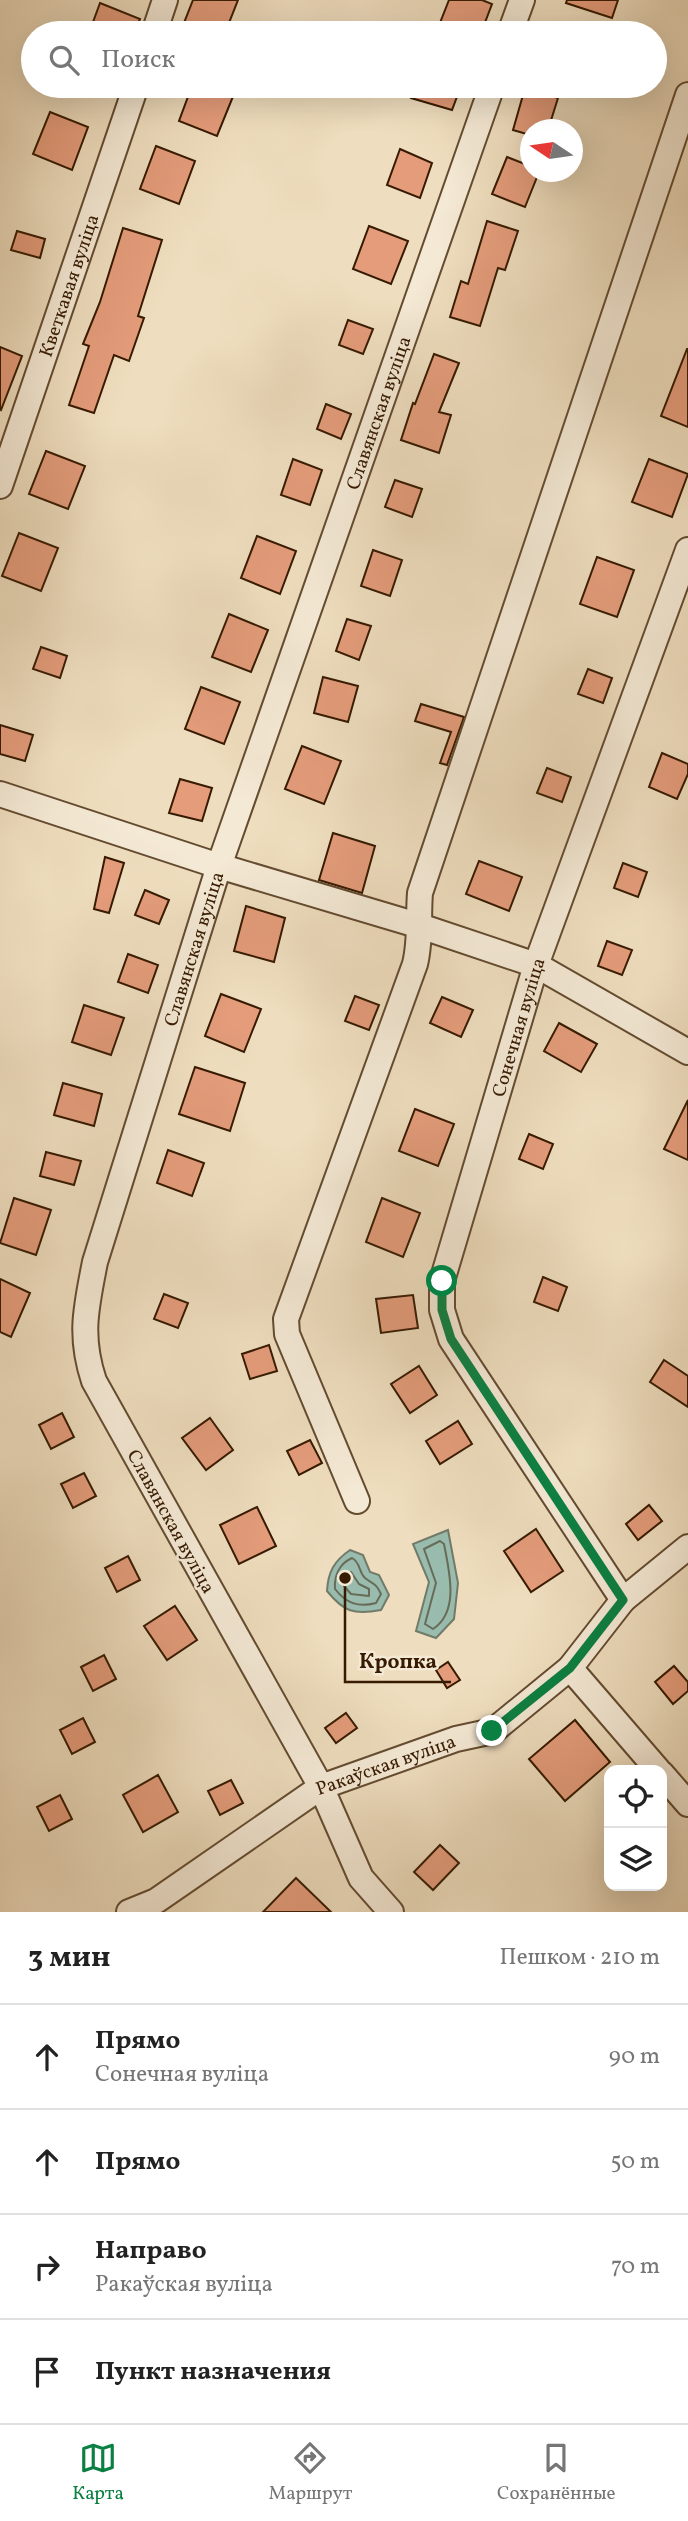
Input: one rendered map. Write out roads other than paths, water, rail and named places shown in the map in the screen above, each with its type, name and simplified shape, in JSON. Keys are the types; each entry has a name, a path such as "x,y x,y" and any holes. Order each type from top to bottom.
{"street":[{"path":"158,21 165,0"},
{"path":"514,21 522,0"},
{"path":"357,1501 287,1334 286,1319 415,964 420,944 420,893 688,95"},
{"name":"Кветкавая вуліца","path":"0,486 132,98"},
{"name":"Славянская вуліца","path":"391,1912 361,1878 321,1787 94,1381 86,1357 84,1335 95,1262 219,866 488,98"},
{"name":"Сонечная вуліца","path":"623,1600 451,1339 442,1310 442,1281 536,965 688,550"},
{"path":"0,794 219,866 418,925 536,965 688,1052"},
{"name":"Ракаўская вуліца","path":"129,1912 156,1901 321,1787 456,1739 492,1731 570,1668 623,1600 688,1547"},
{"path":"570,1668 654,1765"},
{"path":"667,1780 688,1804"}],"water":[{"path":"448,1530 458,1583 454,1619 436,1638 416,1631 429,1582 413,1544"},
{"path":"350,1550 363,1555 370,1572 379,1575 389,1595 381,1610 357,1612 344,1608 327,1591 333,1568"}],"place":[{"name":"Кропка","path":"345,1578"}]}
